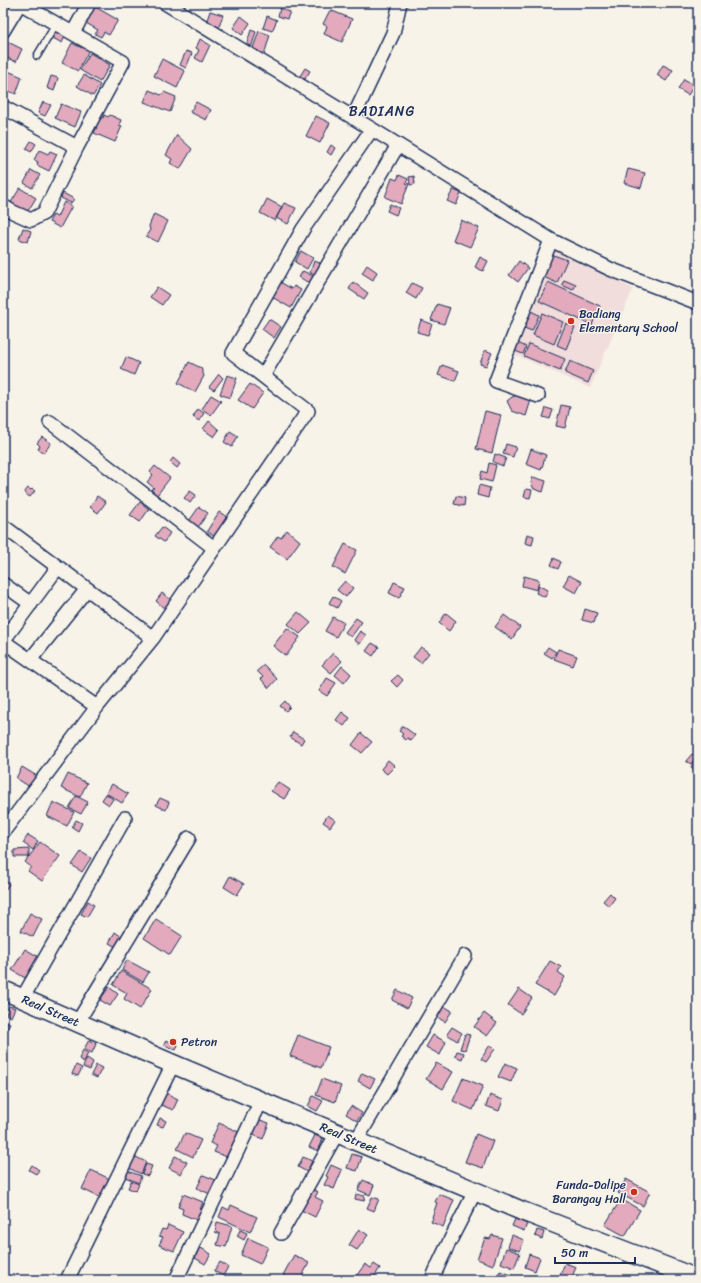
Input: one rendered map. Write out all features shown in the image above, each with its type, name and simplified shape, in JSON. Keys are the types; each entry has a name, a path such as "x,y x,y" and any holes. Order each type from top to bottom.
{"main road":[{"name":"Real Street","path":"3,990 76,1023 673,1275 698,1278"}],"street":[{"path":"3,31 20,3 123,62 77,147 44,213 31,220 3,206"},
{"path":"73,33 89,3"},
{"path":"165,3 551,240 610,270 698,303"},
{"path":"353,118 393,33 400,3"},
{"path":"3,107 77,147"},
{"path":"3,832 97,707 153,638 308,411 233,352 303,229 372,129"},
{"path":"263,376 398,145"},
{"path":"538,396 496,381 551,240"},
{"path":"50,422 214,548"},
{"path":"3,526 153,638"},
{"path":"58,567 3,641 97,707"},
{"path":"3,584 31,604"},
{"path":"30,660 88,589"},
{"path":"22,999 125,818"},
{"path":"76,1023 189,838"},
{"path":"356,1141 465,956"},
{"path":"67,1280 173,1064"},
{"path":"176,1280 261,1101"},
{"path":"281,1233 337,1133"},
{"path":"432,1280 475,1191"}],"lane":[{"path":"37,56 56,24"}],"shaded area":[{"name":"Badiang Elementary School","path":"552,247 633,289 590,388 511,353"}],"building":[{"path":"92,5 118,20 109,35 104,32 101,37 95,34 98,30 86,23 90,16 86,14"},
{"path":"280,8 290,12 287,19 278,16"},
{"path":"330,10 352,19 342,42 324,34 327,26 323,24"},
{"path":"210,11 223,15 219,27 206,23"},
{"path":"241,16 250,23 242,35 233,28"},
{"path":"267,16 277,20 272,31 263,28"},
{"path":"56,28 66,34 62,43 51,37"},
{"path":"251,30 256,32 251,48 246,46"},
{"path":"259,31 270,35 264,55 252,51"},
{"path":"200,39 210,45 202,62 195,58 199,50 196,48"},
{"path":"6,41 22,49 16,62 3,56 3,48"},
{"path":"72,43 82,48 84,43 91,46 78,71 62,63"},
{"path":"186,51 192,53 186,68 180,65"},
{"path":"90,53 110,65 100,82 80,70"},
{"path":"162,59 185,71 177,88 154,76"},
{"path":"663,65 673,70 666,81 657,75"},
{"path":"305,68 310,71 305,79 300,76"},
{"path":"8,71 22,77 16,94 3,89 3,84"},
{"path":"84,75 100,85 93,96 77,86"},
{"path":"51,76 58,78 54,91 47,88"},
{"path":"684,79 694,85 688,95 678,89"},
{"path":"149,90 161,95 164,92 176,97 170,112 144,102"},
{"path":"43,102 51,105 45,116 38,113"},
{"path":"196,102 211,110 206,120 190,112"},
{"path":"61,104 81,112 75,127 55,118"},
{"path":"104,115 108,117 110,115 121,120 119,125 122,126 115,142 94,133 99,116 103,118"},
{"path":"316,116 330,123 320,143 306,136"},
{"path":"177,135 192,149 180,169 170,163 172,159 166,155"},
{"path":"31,141 36,144 31,152 26,149"},
{"path":"331,145 335,148 331,155 327,152"},
{"path":"39,150 48,154 50,151 57,154 49,171 37,165 38,162 34,160"},
{"path":"628,169 645,173 641,188 624,183"},
{"path":"31,170 40,175 32,188 24,183"},
{"path":"399,175 408,179 406,183 409,184 401,204 385,197 392,178 397,180"},
{"path":"414,176 415,184 410,185 409,177"},
{"path":"20,188 36,198 26,214 10,204"},
{"path":"453,190 461,193 456,205 447,201"},
{"path":"63,193 74,199 71,203 61,198"},
{"path":"267,199 282,207 275,221 260,213"},
{"path":"64,202 72,206 60,228 49,222 53,215 57,217"},
{"path":"284,203 296,208 288,224 276,218"},
{"path":"390,204 399,208 396,215 387,211"},
{"path":"154,214 168,221 158,242 146,236 150,230 149,226"},
{"path":"461,220 479,228 470,247 453,240"},
{"path":"23,228 31,231 28,242 19,239"},
{"path":"301,251 313,258 307,269 295,262"},
{"path":"551,254 567,260 557,283 541,276"},
{"path":"480,257 488,261 483,271 475,267"},
{"path":"314,261 320,263 316,275 310,273"},
{"path":"519,261 528,268 518,282 509,275"},
{"path":"367,265 377,272 373,280 362,273"},
{"path":"303,271 313,276 309,283 299,277"},
{"path":"564,280 576,285 573,290 562,285"},
{"path":"280,282 292,289 294,286 301,290 291,308 272,297"},
{"path":"353,282 368,293 364,299 349,289"},
{"path":"548,282 600,306 592,325 539,301"},
{"path":"412,283 422,288 416,299 406,293"},
{"path":"157,287 169,295 162,305 150,297"},
{"path":"437,304 450,308 444,324 431,320"},
{"path":"531,311 539,315 532,331 524,328"},
{"path":"542,313 563,322 554,344 533,335"},
{"path":"269,319 281,327 274,338 262,329"},
{"path":"421,320 432,324 428,335 417,332"},
{"path":"566,323 575,327 566,349 557,345"},
{"path":"518,343 526,347 523,354 515,351"},
{"path":"529,344 565,359 560,371 524,356"},
{"path":"485,350 492,353 486,366 480,364"},
{"path":"126,357 139,363 134,375 121,369"},
{"path":"570,361 593,371 588,383 565,373"},
{"path":"189,362 201,368 204,376 195,392 178,383"},
{"path":"442,365 459,371 455,381 438,375"},
{"path":"219,374 223,378 214,390 209,387"},
{"path":"227,375 237,378 230,398 220,394"},
{"path":"250,384 263,393 252,409 238,400"},
{"path":"211,395 221,401 211,415 202,409"},
{"path":"517,395 531,400 526,416 512,411 507,401"},
{"path":"561,405 570,407 565,428 556,426"},
{"path":"546,408 553,410 550,419 543,417"},
{"path":"198,409 204,413 199,421 193,417"},
{"path":"485,411 501,415 492,453 476,449"},
{"path":"209,421 219,430 214,437 203,429"},
{"path":"230,431 238,436 232,447 224,442"},
{"path":"42,437 51,443 44,453 38,449 40,446 37,443"},
{"path":"506,444 516,447 513,457 503,454"},
{"path":"531,449 546,455 541,470 526,464"},
{"path":"495,454 506,458 503,466 493,462"},
{"path":"173,458 180,464 177,468 170,462"},
{"path":"489,463 496,465 492,482 480,479 482,471 487,473"},
{"path":"155,466 170,478 157,495 151,490 154,488 147,482 153,475 150,472"},
{"path":"533,477 546,481 543,492 534,489 531,483"},
{"path":"479,485 490,488 488,498 477,495"},
{"path":"28,488 35,491 30,497 24,493"},
{"path":"526,489 532,490 530,498 524,497"},
{"path":"190,491 196,495 190,503 184,498"},
{"path":"97,496 106,502 98,513 90,507"},
{"path":"456,496 465,498 464,506 454,504"},
{"path":"140,502 149,509 140,522 130,515"},
{"path":"199,507 208,513 196,530 187,524"},
{"path":"219,512 226,516 225,521 215,537 207,531"},
{"path":"162,527 170,533 164,542 155,536"},
{"path":"287,530 300,541 287,559 270,547 278,536 281,538"},
{"path":"527,534 534,536 532,545 525,543"},
{"path":"345,544 357,550 345,574 333,567"},
{"path":"554,558 561,562 558,569 551,565"},
{"path":"569,575 582,582 576,593 563,586"},
{"path":"524,576 539,580 537,590 522,586"},
{"path":"345,581 353,588 346,597 337,590"},
{"path":"394,582 405,587 399,598 389,593"},
{"path":"539,586 548,590 545,597 536,593"},
{"path":"162,593 171,600 165,609 156,601"},
{"path":"333,596 341,601 337,608 329,603"},
{"path":"585,609 597,613 594,623 582,620"},
{"path":"298,612 311,623 300,634 288,624"},
{"path":"446,613 456,621 449,631 439,623"},
{"path":"504,615 520,627 512,639 495,627"},
{"path":"333,617 344,623 336,637 325,631"},
{"path":"356,618 362,622 351,637 345,632"},
{"path":"287,628 300,637 286,656 273,646"},
{"path":"360,631 366,635 360,644 354,640"},
{"path":"372,643 379,647 373,656 366,651"},
{"path":"421,647 429,653 421,663 413,657"},
{"path":"548,647 556,652 552,658 544,653"},
{"path":"558,649 577,656 573,666 554,659"},
{"path":"333,653 342,661 331,673 322,665"},
{"path":"264,665 277,679 269,688 261,679 263,677 257,671"},
{"path":"342,666 351,674 344,683 335,675"},
{"path":"398,675 403,680 397,687 391,681"},
{"path":"327,678 336,683 327,696 319,691"},
{"path":"285,701 290,707 286,711 280,706"},
{"path":"342,712 350,718 344,726 336,720"},
{"path":"403,726 415,735 411,740 407,738 406,740 401,736 403,734 399,731"},
{"path":"293,732 304,739 301,744 290,737"},
{"path":"361,733 372,742 362,753 352,745"},
{"path":"692,754 696,757 691,764 686,761"},
{"path":"696,758 698,759 698,772 691,767"},
{"path":"388,760 395,766 387,774 381,769"},
{"path":"22,767 37,776 30,787 16,778"},
{"path":"68,774 87,783 80,797 61,788"},
{"path":"278,782 290,790 284,799 271,791"},
{"path":"112,784 128,794 122,803 106,793"},
{"path":"106,794 113,799 109,805 102,800"},
{"path":"76,796 88,802 81,814 69,808"},
{"path":"160,798 169,802 166,810 156,805"},
{"path":"53,802 74,812 67,826 47,816"},
{"path":"328,815 335,820 330,827 323,822"},
{"path":"76,820 82,823 78,831 72,827"},
{"path":"28,835 38,841 33,850 23,843"},
{"path":"40,842 60,856 42,881 28,871 31,867 25,862"},
{"path":"29,849 29,857 14,857 14,850"},
{"path":"81,852 91,858 82,872 72,865"},
{"path":"230,876 244,884 237,895 224,887"},
{"path":"3,880 9,884 3,893"},
{"path":"610,893 615,898 609,906 603,901"},
{"path":"88,901 94,905 87,917 81,914"},
{"path":"30,913 42,919 33,937 21,931"},
{"path":"156,919 182,936 170,955 144,938"},
{"path":"115,932 122,937 116,947 109,943"},
{"path":"25,949 39,957 25,978 12,970"},
{"path":"127,960 149,972 143,982 122,970"},
{"path":"550,961 561,967 558,972 565,977 554,996 535,985"},
{"path":"121,971 152,989 140,1009 124,999 127,993 113,985"},
{"path":"109,987 118,994 110,1006 100,1000"},
{"path":"519,989 532,998 521,1014 508,1005"},
{"path":"397,990 412,998 407,1008 392,1000"},
{"path":"9,1006 15,1008 11,1017 6,1014"},
{"path":"444,1006 452,1011 445,1022 437,1017"},
{"path":"484,1013 497,1023 487,1036 474,1027"},
{"path":"3,1020 10,1023 6,1032 3,1031"},
{"path":"452,1027 462,1033 457,1041 447,1034"},
{"path":"465,1034 470,1035 465,1050 460,1049"},
{"path":"298,1035 329,1047 321,1068 290,1056"},
{"path":"433,1035 446,1042 440,1055 426,1047"},
{"path":"89,1040 96,1044 92,1053 84,1049"},
{"path":"166,1040 178,1045 176,1050 164,1045"},
{"path":"490,1045 495,1049 486,1062 481,1059"},
{"path":"83,1050 88,1053 84,1062 79,1059"},
{"path":"457,1051 464,1053 462,1059 455,1056"},
{"path":"87,1058 93,1062 90,1070 83,1067"},
{"path":"436,1063 453,1072 443,1089 426,1079"},
{"path":"505,1063 517,1068 511,1082 498,1077"},
{"path":"76,1065 82,1068 78,1076 72,1074"},
{"path":"96,1065 102,1068 97,1078 91,1075"},
{"path":"362,1073 375,1079 370,1088 358,1081"},
{"path":"463,1078 483,1086 473,1110 453,1101"},
{"path":"322,1079 341,1086 335,1102 316,1095"},
{"path":"164,1092 178,1099 173,1110 159,1104"},
{"path":"490,1095 503,1100 499,1111 486,1106"},
{"path":"313,1096 323,1101 317,1111 308,1106"},
{"path":"351,1106 362,1113 357,1121 346,1114"},
{"path":"160,1118 166,1121 163,1127 157,1125"},
{"path":"257,1119 269,1123 263,1139 251,1134"},
{"path":"219,1123 243,1134 232,1159 214,1152 217,1146 210,1143"},
{"path":"185,1133 201,1140 193,1157 177,1149"},
{"path":"476,1134 493,1141 483,1168 465,1162"},
{"path":"315,1135 323,1139 318,1151 309,1147"},
{"path":"352,1154 362,1157 357,1171 347,1168"},
{"path":"134,1156 146,1162 141,1174 129,1168"},
{"path":"175,1156 187,1162 181,1174 169,1168"},
{"path":"303,1157 312,1161 307,1172 298,1167"},
{"path":"146,1164 152,1166 148,1176 142,1174"},
{"path":"32,1165 39,1170 36,1174 29,1170"},
{"path":"331,1165 342,1170 334,1189 324,1185"},
{"path":"91,1170 110,1179 101,1198 82,1189"},
{"path":"128,1171 141,1176 139,1183 125,1177"},
{"path":"203,1175 216,1180 210,1194 197,1188"},
{"path":"626,1179 650,1192 643,1206 618,1193"},
{"path":"363,1180 374,1185 370,1195 358,1190"},
{"path":"131,1181 139,1184 136,1191 128,1188"},
{"path":"308,1186 318,1192 315,1197 323,1201 315,1217 297,1208"},
{"path":"183,1194 203,1202 200,1210 203,1212 199,1221 182,1214 183,1209 178,1207"},
{"path":"356,1194 365,1196 364,1201 355,1199"},
{"path":"439,1194 454,1200 443,1227 431,1222 437,1203 435,1202"},
{"path":"372,1197 379,1199 374,1211 367,1208"},
{"path":"621,1199 640,1210 625,1236 605,1225"},
{"path":"231,1205 257,1217 250,1232 219,1217 223,1207 229,1210"},
{"path":"515,1219 527,1224 524,1231 512,1226"},
{"path":"217,1222 232,1226 226,1247 217,1245 220,1234 215,1232"},
{"path":"168,1225 183,1232 174,1251 159,1245 163,1237 159,1236 162,1229 166,1230"},
{"path":"359,1229 368,1235 357,1250 349,1245"},
{"path":"240,1230 247,1233 244,1240 237,1236"},
{"path":"537,1230 544,1232 542,1239 535,1236"},
{"path":"492,1235 502,1238 493,1265 477,1259 485,1238 490,1239"},
{"path":"512,1235 524,1240 520,1251 508,1247"},
{"path":"248,1238 268,1247 260,1264 241,1255"},
{"path":"201,1248 211,1254 205,1264 195,1258"},
{"path":"506,1248 520,1253 514,1268 501,1263"},
{"path":"529,1254 540,1258 535,1271 525,1267"},
{"path":"294,1255 309,1263 300,1280 291,1280 283,1275"},
{"path":"220,1262 228,1267 223,1276 214,1271"},
{"path":"565,1263 576,1267 571,1280 558,1280"},
{"path":"365,1264 371,1268 374,1264 380,1268 372,1280 364,1280 357,1275"},
{"path":"500,1271 513,1276 512,1280 496,1280"}],"place":[{"name":"Badiang Elementary School","path":"571,321"},
{"name":"Petron","path":"173,1042"},
{"name":"Funda-Dalipe Barangay Hall","path":"634,1192"}],"district":[{"name":"BADIANG","path":"382,111"}]}
